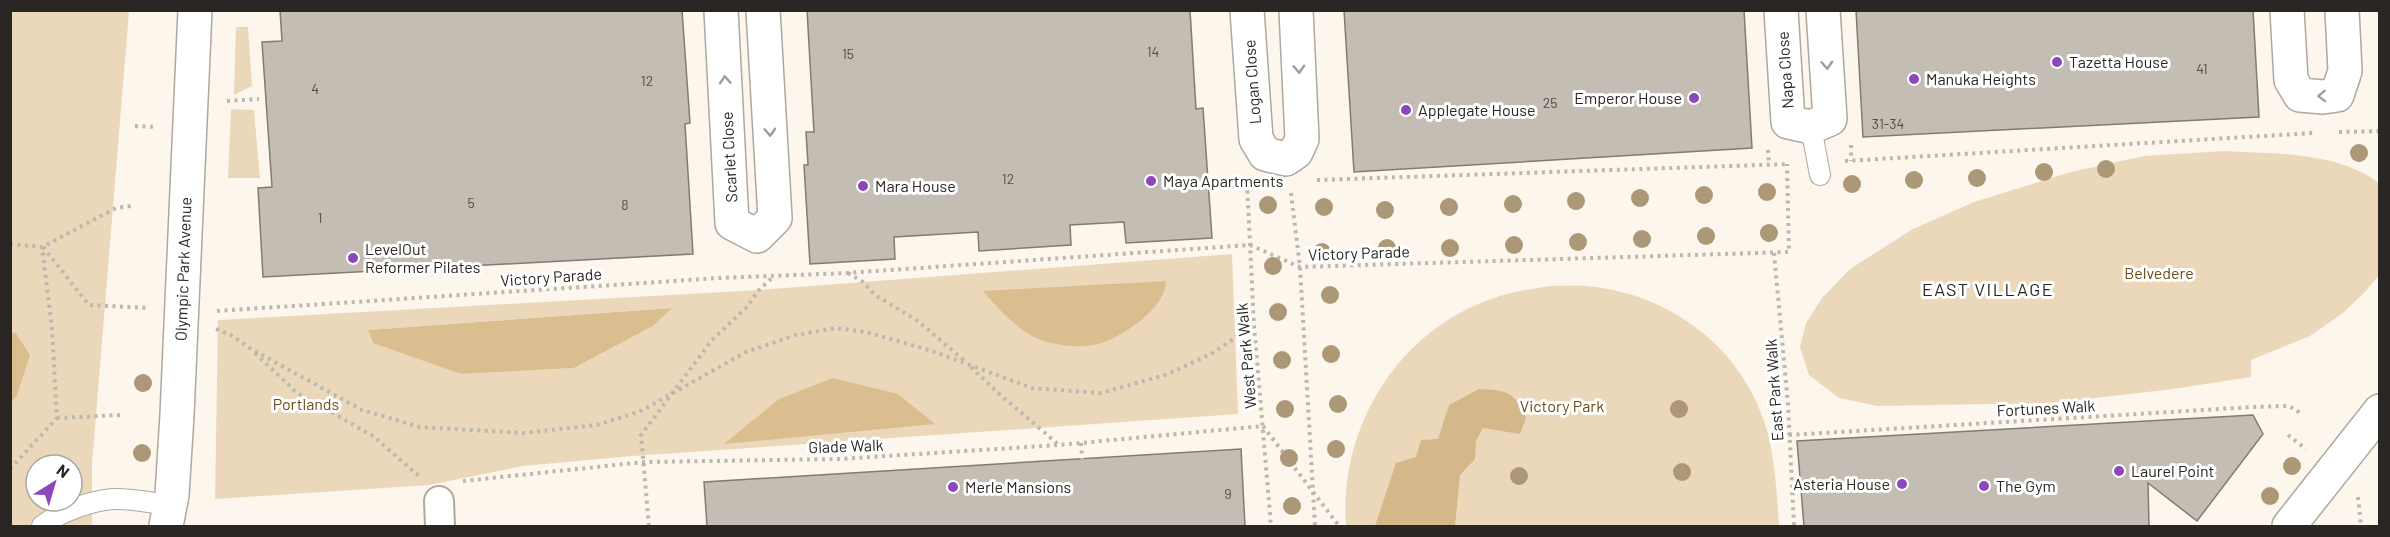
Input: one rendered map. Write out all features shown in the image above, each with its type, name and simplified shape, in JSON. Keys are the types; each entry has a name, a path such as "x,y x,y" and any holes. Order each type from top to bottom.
{"street":[{"name":"Olympic Park Avenue","path":"168,516 177,415 195,10"},
{"name":"Scarlet Close","path":"721,10 732,223 757,236 775,218 763,10"},
{"name":"Logan Close","path":"1247,10 1256,139 1265,154 1286,159"},
{"path":"1286,159 1296,152 1302,139 1296,10"},
{"name":"Napa Close","path":"1781,10 1788,122 1811,128 1830,119 1823,10"},
{"path":"2287,10 2290,80 2300,95 2323,97 2337,95 2345,71 2342,10"},
{"path":"2289,526 2379,411"}],"lane":[{"path":"1811,128 1820,175"},
{"path":"42,526 53,517 113,499 168,516"}],"path":[{"path":"232,100 259,99"},
{"path":"1768,146 1769,165"},
{"path":"1286,159 1300,267 1315,526"},
{"path":"1774,252 1789,252 1787,164"},
{"name":"West Park Walk","path":"1247,183 1254,325 1271,526"},
{"path":"10,244 42,247 116,208 130,206"},
{"name":"Victory Parade","path":"220,311 847,273 1250,245 1300,267 1774,252"},
{"path":"42,247 88,304 152,308"},
{"path":"42,247 52,329 57,418"},
{"name":"East Park Walk","path":"1774,252 1788,404 1794,526"},
{"path":"847,273 863,282 875,296 918,321 1059,445"},
{"path":"649,526 640,435 712,340 746,308 759,290 774,276"},
{"path":"214,328 231,335 251,349 362,410 420,427 523,434 597,425 640,411 746,352 796,335 837,328 866,332 899,341 1032,388 1101,393 1168,374 1211,354 1254,325"},
{"path":"251,349 296,392 373,436 436,504"},
{"name":"Fortunes Walk","path":"1789,435 2234,407 2289,406 2302,414"},
{"path":"10,469 57,418 120,415"},
{"path":"1263,426 1339,526"},
{"name":"Glade Walk","path":"436,504 644,462 839,459 1059,445 1263,426"},
{"path":"2288,435 2309,452"},
{"path":"1081,443 1083,468"},
{"path":"2357,489 2361,526"}],"green space":[{"path":"10,11 129,11 92,464 92,526 11,526"},
{"path":"236,27 248,27 252,86 234,95"},
{"path":"231,109 254,110 260,178 228,178"},
{"name":"Belvedere","path":"2224,151 2284,154 2325,160 2344,165 2379,183 2379,275 2343,313 2310,336 2251,360 2251,377 2053,403 1877,406 1839,398 1809,375 1800,347 1806,323 1822,298 1850,269 1913,229 1974,202 2071,172 2144,156"},
{"name":"Portlands","path":"1232,254 1238,414 633,456 523,466 429,485 215,499 218,320 759,290","holes":["671,308 653,326 574,368 461,374 368,330"]},
{"name":"Victory Park","path":"1550,286 1586,286 1617,291 1646,300 1698,329 1720,349 1739,372 1755,398 1766,427 1774,464 1779,526 1346,526 1346,489 1352,454 1364,420 1381,388 1402,359 1428,335 1457,314 1491,299"}],"shaded area":[{"path":"1166,281 1160,299 1139,322 1108,340 1081,346 1054,344 1030,335 999,309 983,291"},
{"path":"672,308 653,326 574,368 461,374 373,343 368,330"},
{"path":"15,332 30,355 17,395 11,403 11,334"},
{"path":"833,378 898,394 935,424 724,444 779,399"},
{"path":"1479,389 1496,390 1509,394 1518,403 1526,418 1520,434 1483,428 1476,441 1475,459 1460,475 1455,526 1375,526 1396,463 1416,457 1421,440 1438,439 1449,405"}],"building":[{"path":"280,10 682,10 690,123 685,124 693,254 263,277 258,188 272,187 262,42 282,41"},
{"path":"807,10 1190,10 1196,109 1203,108 1212,238 1126,243 1124,222 1070,225 1071,245 979,251 978,232 894,237 895,259 810,264 804,165 808,165 806,132 814,132"},
{"path":"1344,10 1744,10 1752,148 1354,172"},
{"path":"1856,10 2253,10 2259,117 1863,137"},
{"path":"2253,415 2263,434 2197,521 2148,483 2149,526 1804,526 1797,441"},
{"path":"1241,449 1245,526 707,526 704,482"}],"place":[{"name":"Tazetta House","path":"2057,62"},
{"name":"Manuka Heights","path":"1914,79"},
{"name":"Emperor House","path":"1694,98"},
{"name":"Applegate House","path":"1406,110"},
{"name":"Maya Apartments","path":"1151,181"},
{"name":"Mara House","path":"863,186"},
{"name":"LevelOut Reformer Pilates","path":"353,258"},
{"name":"Laurel Point","path":"2119,471"},
{"name":"Asteria House","path":"1902,484"},
{"name":"The Gym","path":"1984,486"},
{"name":"Merle Mansions","path":"953,487"}],"district":[{"name":"EAST VILLAGE","path":"1988,290"}]}
